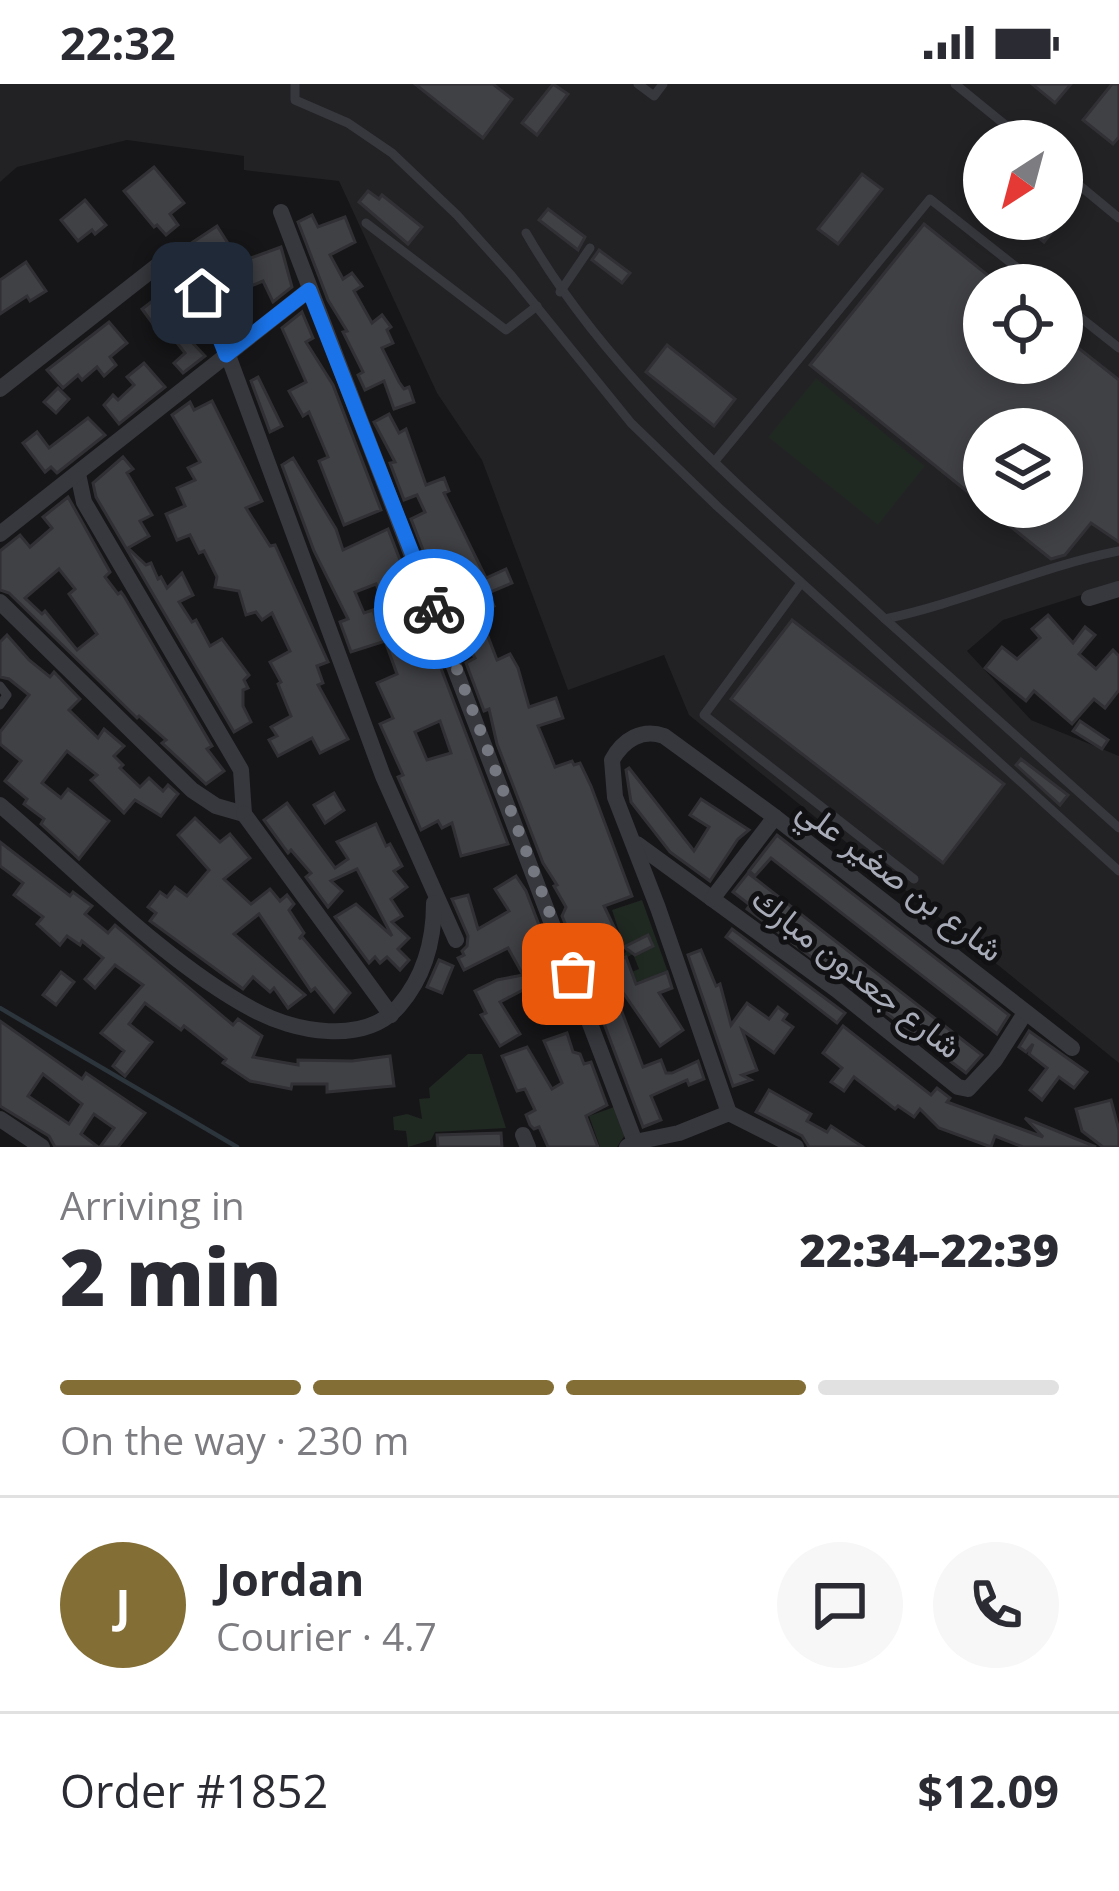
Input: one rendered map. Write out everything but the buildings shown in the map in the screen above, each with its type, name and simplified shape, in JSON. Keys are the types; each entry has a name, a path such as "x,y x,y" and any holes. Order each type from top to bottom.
{"street":[{"path":"281,212 444,635 631,1144 680,1142 729,1113"},
{"path":"0,388 162,262 182,256 218,328 358,711 456,940"},
{"path":"0,534 309,290"},
{"path":"78,474 84,502 241,770 244,814 391,1015"},
{"path":"1089,598 1119,589"},
{"path":"0,602 193,790 216,806 244,814"},
{"path":"776,817 664,736 645,733 625,744 612,760 615,797 729,1113 796,1147"},
{"path":"0,805 169,950 256,1012 293,1024 331,1030 365,1027 391,1015 412,988 430,948 434,896"},
{"name":"شارع بن صغير علي","path":"712,898 776,817 1072,1048"},
{"name":"شارع جعدون مبارك","path":"634,841 837,990 958,1087 968,1089 982,1078 1025,1013"},
{"path":"0,1119 42,1147"}],"lane":[{"path":"295,84 295,100 348,123 392,153 457,215 631,423 1119,871"},
{"path":"638,84 654,96 663,84"},
{"path":"955,84 999,120"},
{"path":"1083,188 1119,218"},
{"path":"715,461 930,199 1012,264"},
{"path":"366,223 506,330 537,306"},
{"path":"526,233 560,292 636,382 885,619 1119,828"},
{"path":"560,292 590,248"},
{"path":"1083,320 1119,348"},
{"path":"885,619 932,609 1071,561 1119,551"},
{"path":"801,583 704,715 914,880"},
{"path":"0,686 8,694 0,705"}],"shaded area":[{"path":"0,84 1119,84 1119,583 1003,620 967,651 1031,720 1119,756 1119,1063 689,715 664,655 568,690 482,460 437,393 339,181 244,170 244,156 127,140 17,167 0,182"},
{"path":"816,378 925,466 878,525 768,437"},
{"path":"642,900 668,972 636,982 629,973 639,969 633,954 619,957 626,952 612,910"},
{"path":"468,1054 482,1054 506,1128 435,1132 431,1140 408,1147 406,1131 394,1130 393,1117 407,1114 422,1119 419,1099 430,1098 429,1088"},
{"path":"617,1106 627,1132 617,1147 600,1147 589,1116"}],"waterway":[{"path":"0,1008 237,1147"}],"way so far":[{"path":"434,609 573,974"}],"route":[{"path":"202,293 226,355 309,290 434,609"}]}
